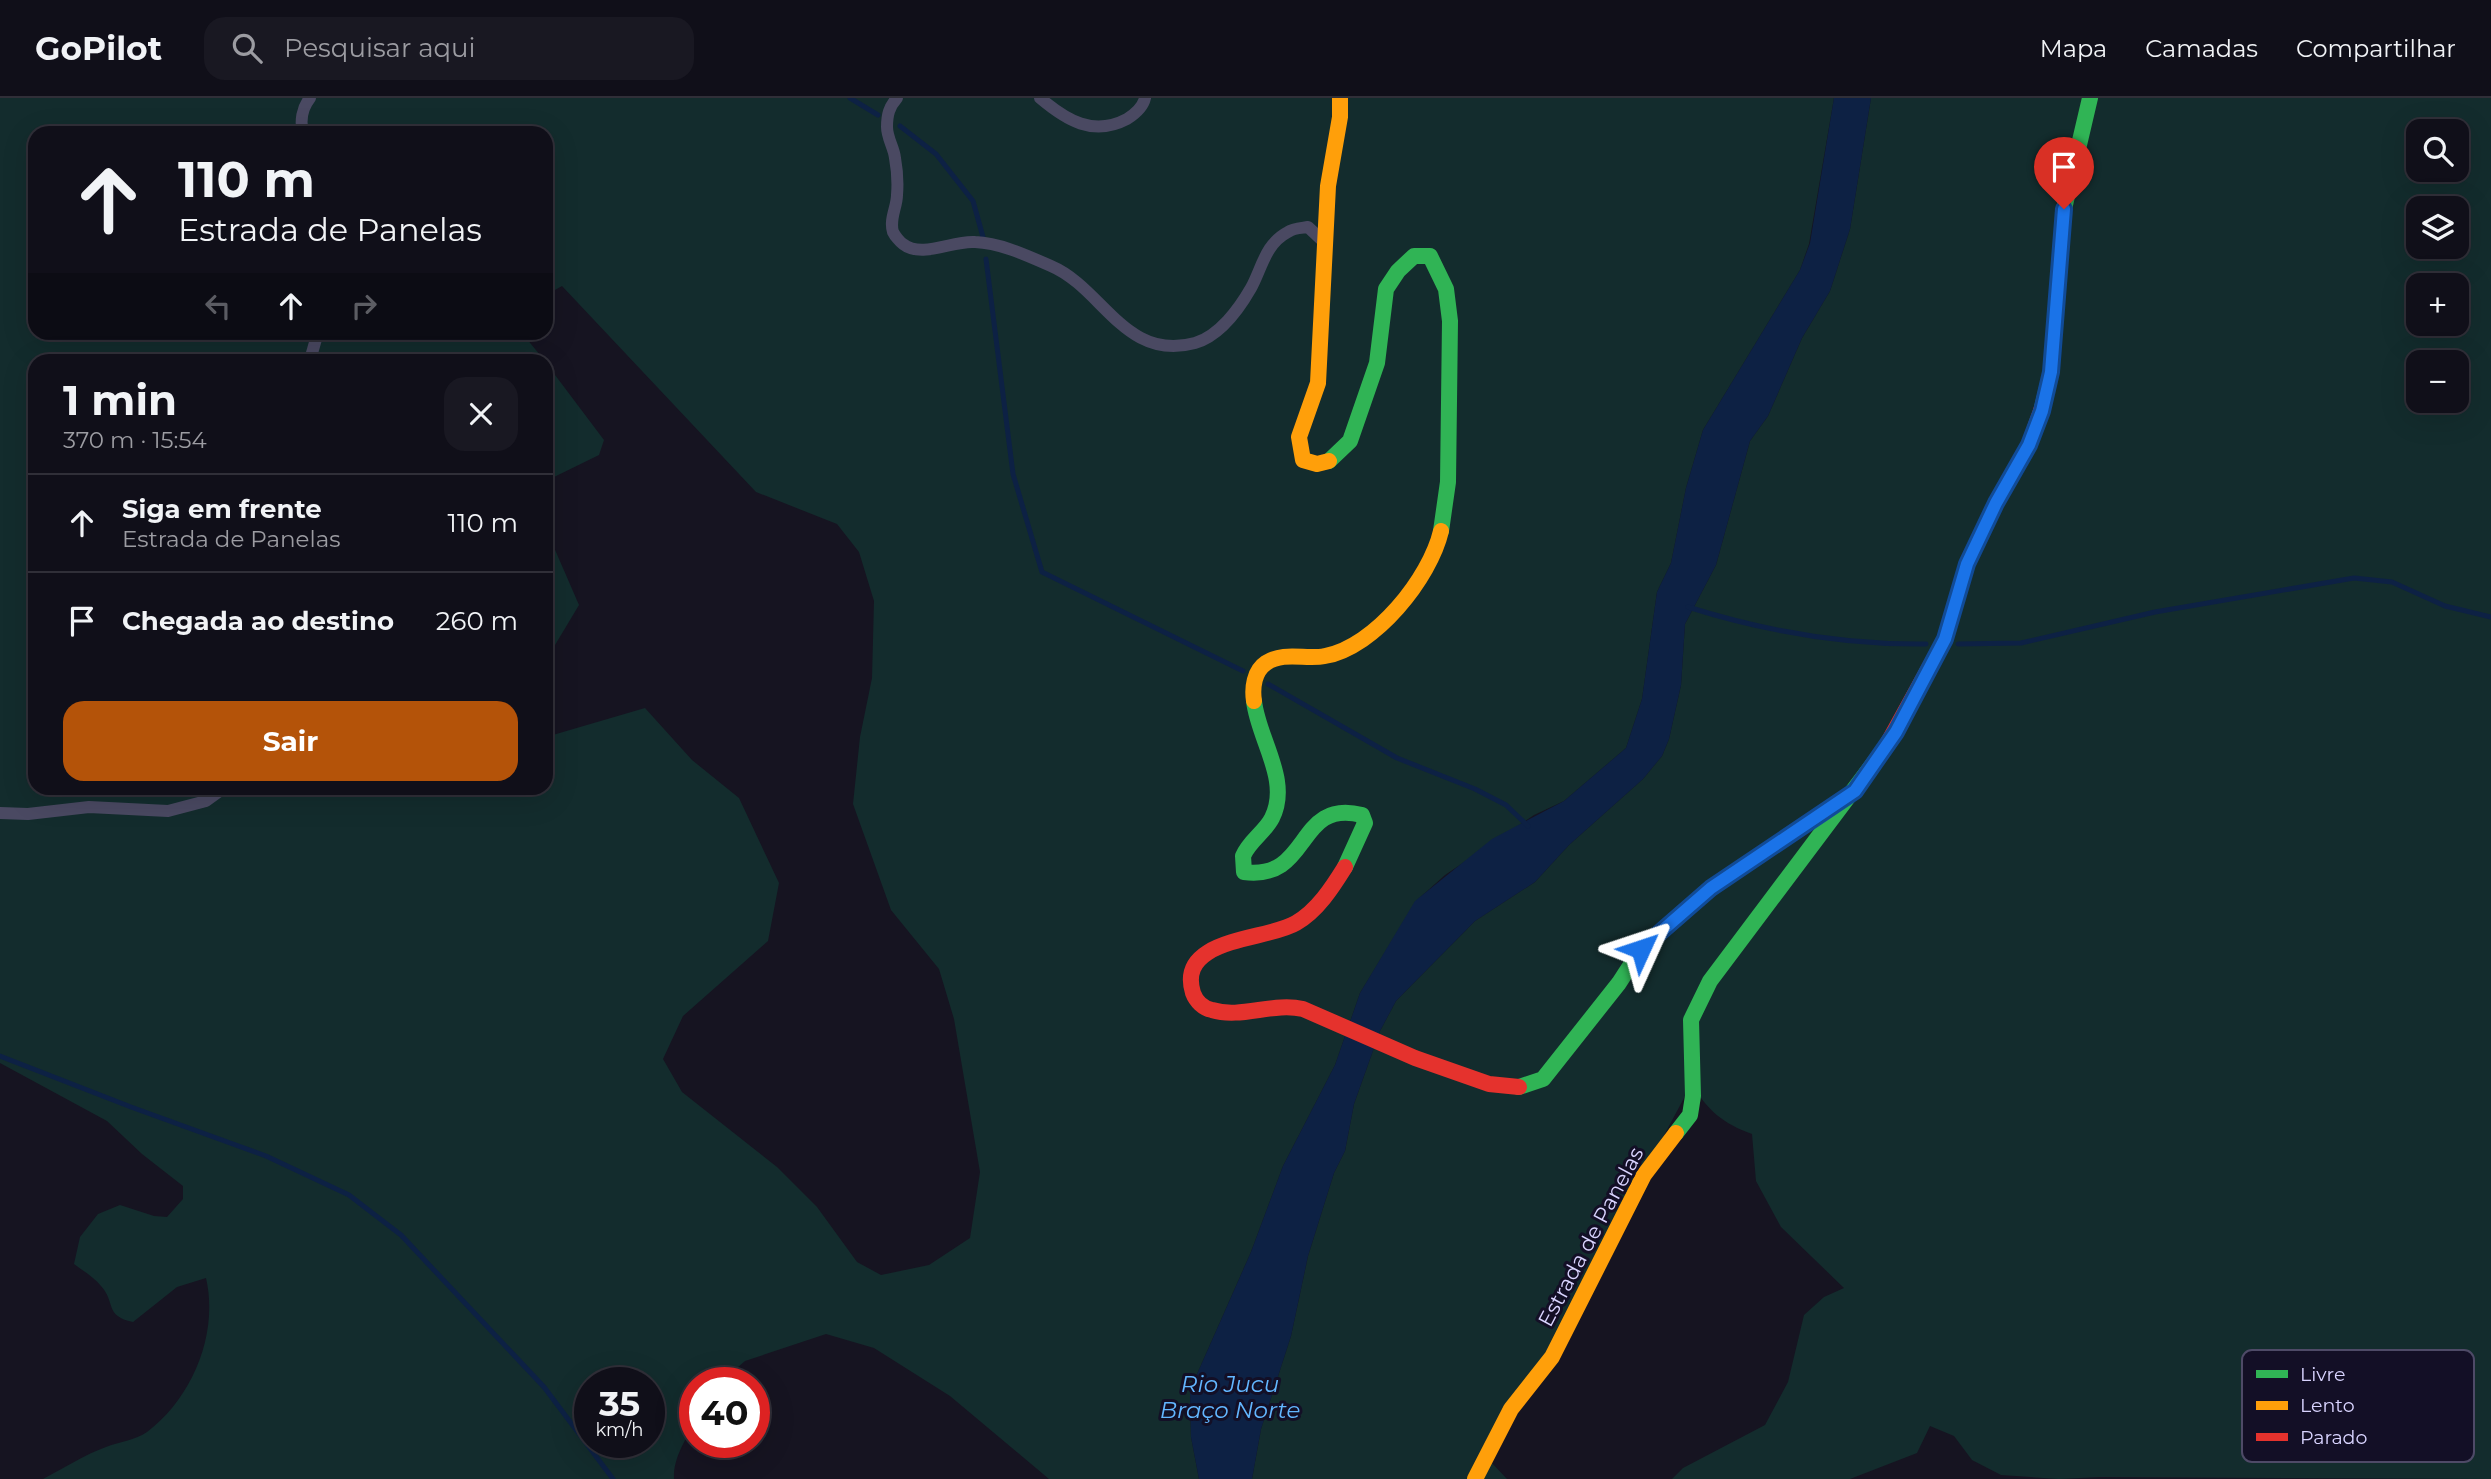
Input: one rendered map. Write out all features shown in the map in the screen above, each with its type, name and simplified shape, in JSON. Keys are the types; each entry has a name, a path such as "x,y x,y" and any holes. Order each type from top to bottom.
{"street":[{"path":"301,126 305,104 310,98"},
{"path":"897,98 889,107 887,130 895,157 897,197 892,218 894,233 901,243 911,249 927,249 951,243 976,242 1008,249 1055,267 1081,285 1118,324 1139,337 1166,345 1195,343 1215,332 1234,313 1252,288 1272,244 1289,230 1308,227 1324,242"},
{"path":"1040,98 1063,117 1084,126 1104,127 1133,116 1144,103 1144,98"},
{"path":"1340,98 1340,117 1328,186 1318,383 1300,437 1303,460 1317,464 1333,460 1350,441 1377,363 1386,289 1398,271 1414,256 1430,256 1440,270 1450,310 1445,514 1432,562 1419,582 1362,639 1343,650 1322,657 1274,659 1261,667 1255,678 1255,708 1277,782 1277,803 1271,821 1241,854 1244,872 1255,876 1281,867 1323,816 1346,810 1362,815 1365,823 1350,859 1318,903 1298,923 1205,952 1191,976 1192,990 1198,1000 1220,1013 1283,1006 1331,1019 1392,1049 1488,1084 1524,1087 1543,1079 1619,983 1641,949 1711,888 1855,791"},
{"name":"Estrada de Panelas","path":"1475,1479 1511,1409 1552,1357 1644,1175 1690,1115 1693,1096 1691,1020 1710,981 1855,791 1896,732 1945,639 1967,564 1996,503 2029,445 2042,411 2051,372 2064,209 2090,98"},
{"path":"0,814 28,814 89,807 168,811 206,801 214,795"}],"green space":[{"path":"0,98 1834,98 1809,244 1800,270 1703,430 1686,488 1671,563 1657,592 1642,699 1626,748 1564,801 1534,815 1445,875 1416,901 1360,993 1335,1065 1283,1166 1251,1252 1190,1390 1191,1437 1199,1479 1049,1479 950,1396 874,1348 826,1334 745,1361 738,1367 679,1367 679,1454 674,1479 43,1479 98,1450 147,1432 163,1418 189,1383 205,1342 209,1321 206,1278 177,1287 133,1322 118,1316 101,1286 74,1264 80,1237 98,1214 120,1205 154,1216 167,1217 183,1199 183,1186 142,1154 107,1121 0,1063"},
{"path":"1871,98 2491,98 2491,1479 2059,1479 2001,1475 1972,1460 1954,1436 1930,1426 1917,1453 1850,1479 1672,1479 1683,1468 1765,1425 1788,1382 1804,1315 1824,1297 1844,1288 1781,1227 1756,1181 1752,1134 1717,1115 1703,1101 1692,1083 1490,1461 1507,1479 1252,1479 1261,1429 1291,1336 1308,1256 1334,1173 1345,1151 1354,1104 1380,1031 1396,1001 1475,921 1535,882 1569,845 1643,779 1662,756 1669,739 1681,685 1685,624 1716,565 1750,441 1768,416 1802,338 1830,291 1850,229"},
{"path":"553,372 604,440 599,455 553,478"},
{"path":"553,545 579,605 553,648"}],"water":[{"name":"Rio Jucu Braço Norte","path":"1834,98 1871,98 1850,229 1830,291 1802,338 1768,416 1750,441 1716,565 1685,624 1681,685 1669,739 1662,756 1643,779 1569,845 1535,882 1475,921 1396,1001 1380,1031 1354,1104 1345,1151 1334,1173 1308,1256 1291,1336 1261,1429 1252,1479 1199,1479 1191,1437 1190,1390 1251,1252 1283,1166 1335,1065 1360,993 1415,901 1492,839 1564,801 1626,748 1642,699 1657,592 1671,563 1686,488 1703,430 1800,270 1810,243"}],"waterway":[{"path":"850,98 878,115"},
{"path":"900,126 936,154 973,201 983,237"},
{"path":"986,259 1013,474 1042,572 1243,671"},
{"path":"1958,644 2021,643 2155,612 2354,578 2392,582 2445,606 2491,617"},
{"path":"1688,607 1746,623 1806,635 1866,642 1926,644"},
{"path":"1268,684 1397,758 1475,789 1506,805 1528,826"},
{"path":"0,1056 266,1156 349,1195 401,1235 544,1387 613,1479"}],"traffic: fast":[{"path":"2042,408 2051,372 2064,209 2090,98"},
{"path":"1329,461 1350,441 1377,363 1386,289 1398,271 1414,256 1430,256 1446,289 1450,321 1448,482 1441,531"},
{"path":"1254,701 1278,789 1272,818 1243,856 1244,872 1266,871 1282,865 1313,828 1325,818 1340,813 1362,815 1365,823 1345,867"},
{"path":"1676,1133 1690,1115 1693,1096 1691,1020 1710,981 1885,748"},
{"path":"1519,1087 1543,1079 1619,983 1641,949 1711,888 1855,791"}],"traffic: slow":[{"path":"1329,461 1317,464 1303,460 1299,437 1318,383 1328,186 1340,117 1340,98"},
{"path":"1254,701 1255,680 1266,663 1280,657 1318,657 1344,650 1381,625 1413,589 1435,549 1441,531"},
{"path":"1475,1479 1511,1409 1552,1357 1644,1175 1676,1133"}],"traffic: jam":[{"path":"1885,748 1945,639 1967,564 1996,503 2029,445 2042,408"},
{"path":"1345,867 1317,906 1304,918 1282,929 1227,944 1210,951 1198,961 1191,975 1193,993 1198,1001 1209,1009 1234,1013 1280,1007 1303,1009 1415,1058 1489,1084 1519,1087"}],"route":[{"path":"1641,949 1711,888 1855,791 1896,732 1945,639 1967,564 1996,503 2029,445 2042,411 2051,372 2059,287 2060,232 2064,209"}]}
